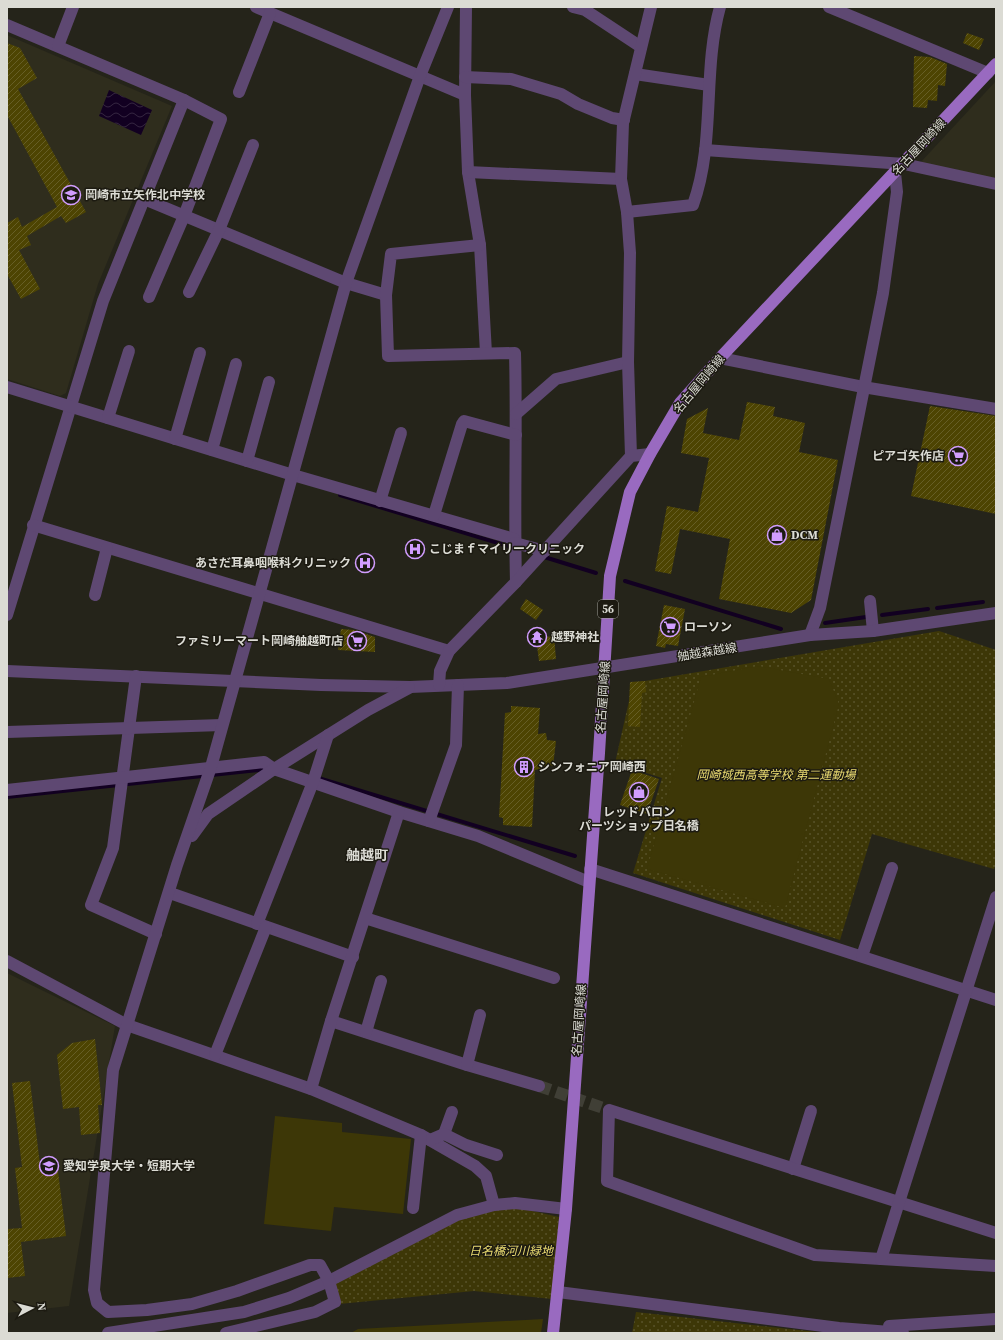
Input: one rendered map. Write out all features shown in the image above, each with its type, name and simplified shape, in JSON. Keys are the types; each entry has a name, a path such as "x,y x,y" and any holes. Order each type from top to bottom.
{"main road":[{"name":"名古屋岡崎線","path":"553,1329 566,1209 610,576 630,492 680,403 720,358 904,164 992,68"}],"street":[{"path":"58,46 73,7"},
{"path":"256,7 465,95"},
{"path":"226,1333 315,1312 335,1302 329,1281 320,1266 310,1265 237,1291 192,1304 147,1310 108,1312 97,1303 94,1290 113,1070 178,865 211,767 233,681 260,593 346,283 420,76 448,7"},
{"path":"466,7 465,95 468,172 480,244 486,353"},
{"path":"572,7 585,10 641,47"},
{"path":"631,456 628,362 630,253 627,212 622,179 624,120 651,7"},
{"path":"627,212 693,205 706,150 709,86 715,29 720,7"},
{"path":"828,7 992,68"},
{"path":"239,92 270,13"},
{"path":"7,25 184,100 221,119 184,216 148,297"},
{"path":"634,74 709,86"},
{"path":"465,77 511,79 561,94 578,104 612,118 624,120"},
{"path":"7,612 13,575 33,525 103,301 184,100"},
{"path":"189,292 219,230 253,145"},
{"path":"706,150 904,164 996,184"},
{"path":"468,172 622,179"},
{"path":"810,635 820,608 883,293 897,192 895,173"},
{"path":"144,199 346,283 386,295"},
{"path":"480,244 391,254 386,295 388,356 515,353 516,582"},
{"path":"108,418 129,351"},
{"path":"175,439 200,353"},
{"path":"720,358 863,387 996,409"},
{"path":"516,414 556,379 628,362"},
{"path":"212,450 236,364"},
{"path":"247,461 269,382"},
{"path":"7,387 293,475 380,501 434,515 542,554"},
{"path":"434,515 464,421 516,435"},
{"path":"380,501 401,433"},
{"path":"439,685 440,671 449,651 516,582 631,456 650,454"},
{"path":"33,525 449,651"},
{"path":"95,595 107,548"},
{"path":"870,601 873,631"},
{"name":"舳越森越線","path":"7,671 410,687 507,683 810,635 873,631 996,613"},
{"path":"136,676 113,848 91,904 156,934"},
{"path":"429,821 456,745 458,685"},
{"path":"178,865 196,829 208,814 274,769 328,735 410,687"},
{"path":"7,732 222,725"},
{"path":"215,1055 313,782 328,735"},
{"path":"7,790 264,762 274,769 399,812 478,836 589,882"},
{"path":"311,1089 331,1021 399,812"},
{"path":"862,956 892,868"},
{"path":"590,869 996,1000"},
{"path":"170,893 353,957"},
{"path":"881,1259 996,897"},
{"path":"365,918 554,978"},
{"path":"7,962 127,1025 311,1089 426,1137 475,1166 486,1176 494,1205"},
{"path":"366,1032 381,981"},
{"path":"467,1066 480,1015"},
{"path":"331,1021 467,1066 539,1086"},
{"path":"996,1233 608,1110 607,1181 815,1255 996,1266"},
{"path":"793,1169 811,1111"},
{"path":"444,1134 452,1112"},
{"path":"426,1137 444,1134 466,1146 497,1155"},
{"path":"413,1208 426,1137"},
{"path":"108,1333 244,1312 289,1298 329,1281 457,1215 494,1205 514,1203 566,1209"},
{"path":"558,1292 839,1328 903,1333"},
{"path":"839,1328 996,1320"}],"shaded area":[{"name":"岡崎市立矢作北中学校","path":"7,35 172,106 98,284 66,393 60,396 7,379"},
{"path":"996,81 996,180 920,163"},
{"name":"愛知学泉大学・短期大学","path":"7,973 115,1026 69,1306 7,1313"}],"green space":[{"name":"岡崎城西高等学校 第二運動場","path":"939,631 996,650 996,864 994,869 872,834 840,940 633,873 662,778 615,763 633,683"},
{"path":"758,666 829,679 839,704 785,908 647,869 701,677"},
{"path":"275,1116 342,1123 342,1132 411,1139 403,1214 334,1207 331,1231 264,1224"},
{"name":"日名橋河川緑地","path":"515,1207 559,1217 552,1299 474,1291 339,1304 334,1283 458,1218 495,1208"},
{"path":"636,1312 826,1333 632,1333"},
{"path":"543,1319 541,1333 351,1333 358,1329"}],"water":[{"path":"109,90 152,110 141,135 99,116"}],"building":[{"path":"967,33 984,39 979,50 963,43"},
{"path":"7,43 20,48 37,78 18,89 86,212 66,223 61,216 27,236 31,245 19,250 40,289 21,299 7,274 7,223 18,217 22,227 57,207 7,115"},
{"path":"914,56 930,57 947,64 945,86 938,85 937,101 928,100 927,108 913,107"},
{"name":"DCM","path":"747,402 775,407 773,416 805,423 799,452 838,460 811,600 791,613 719,599 730,539 680,529 671,574 655,571 667,506 698,512 709,458 681,453 687,419 708,408 703,433 739,440"},
{"name":"ピアゴ矢作店","path":"930,406 996,416 996,514 911,496"},
{"path":"526,599 543,610 536,620 520,609"},
{"name":"ローソン","path":"664,605 685,609 678,646 666,644 665,648 656,646"},
{"name":"ファミリーマート岡崎舳越町店","path":"341,629 354,630 375,637 375,652 338,650"},
{"path":"554,636 556,659 539,661 536,638"},
{"path":"645,681 646,692 642,693 640,727 628,726 630,682"},
{"name":"シンフォニア岡崎西","path":"511,706 540,708 538,734 546,733 547,740 556,741 553,766 547,764 545,768 535,770 532,827 503,825 503,818 499,817 505,713 511,712"},
{"name":"レッドバロン パーツショップ日名橋","path":"632,770 659,779 647,814 620,805"},
{"path":"95,1039 102,1105 98,1105 100,1133 81,1135 79,1107 63,1109 57,1055 72,1043"},
{"path":"30,1081 40,1165 57,1163 66,1236 21,1242 25,1276 7,1278 7,1229 22,1228 15,1168 22,1167 12,1083"}],"waterway":[{"path":"340,495 514,548"},
{"path":"541,556 596,573"},
{"path":"625,581 781,629"},
{"path":"937,608 983,602"},
{"path":"882,615 928,609"},
{"path":"825,623 866,617"},
{"path":"7,797 268,769"},
{"path":"315,777 575,856"}],"tunnel":[{"path":"539,1086 609,1110"}],"place":[{"name":"岡崎市立矢作北中学校","path":"71,195"},
{"name":"ピアゴ矢作店","path":"958,456"},
{"name":"DCM","path":"777,535"},
{"name":"こじまｆマイリークリニック","path":"415,549"},
{"name":"あさだ耳鼻咽喉科クリニック","path":"365,563"},
{"name":"ローソン","path":"670,627"},
{"name":"越野神社","path":"537,637"},
{"name":"ファミリーマート岡崎舳越町店","path":"357,641"},
{"name":"シンフォニア岡崎西","path":"524,767"},
{"name":"レッドバロン パーツショップ日名橋","path":"639,792"},
{"name":"愛知学泉大学・短期大学","path":"49,1166"}],"district":[{"name":"舳越町","path":"367,855"}]}
